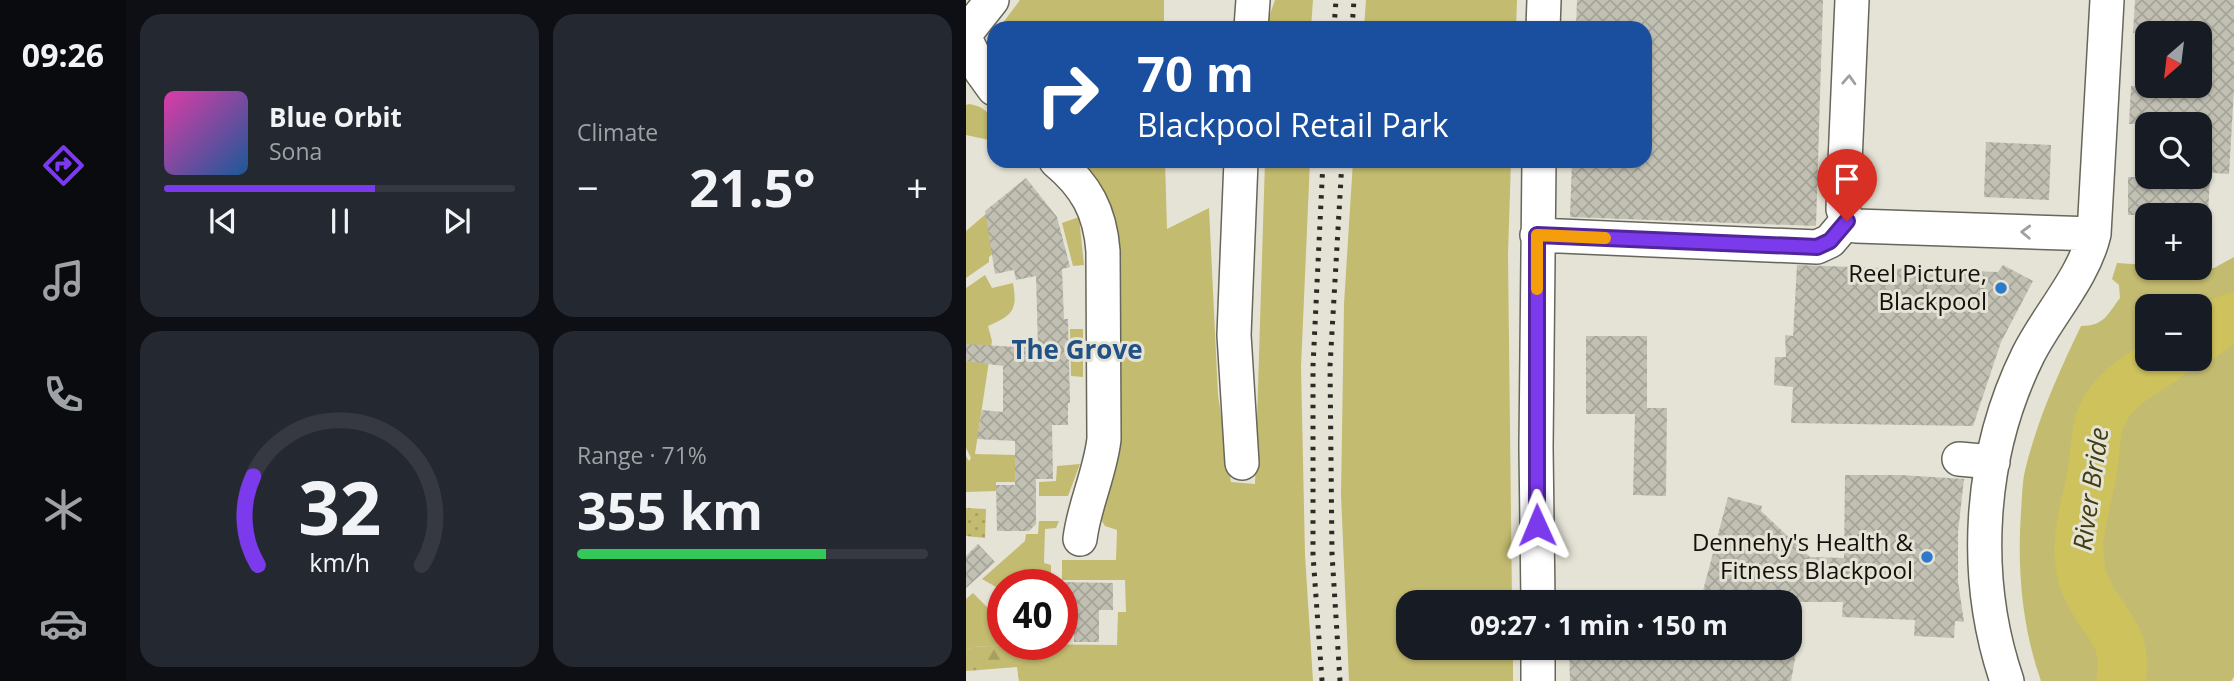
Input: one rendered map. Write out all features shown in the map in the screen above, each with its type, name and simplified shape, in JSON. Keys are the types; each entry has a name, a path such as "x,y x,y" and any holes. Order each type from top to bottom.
{"street":[{"path":"966,33 992,0"},
{"path":"1252,21 1253,0"},
{"path":"1543,21 1544,0"},
{"path":"1852,0 1833,127 1843,209 1847,221 1856,226 2094,234"},
{"path":"1995,665 1985,558 1987,500 1993,462 2003,418 2019,376 2043,327 2084,262 2094,234 2107,0"},
{"path":"966,40 980,82"},
{"path":"1063,168 1081,185 1097,212 1103,250 1104,439 1102,460 1080,539"},
{"path":"1241,168 1234,335 1242,463"},
{"path":"1538,590 1536,447 1539,168"},
{"path":"1537,235 1817,247 1830,241 1847,221"},
{"path":"1959,459 1993,462"},
{"path":"1538,660 1538,681"}],"green space":[{"path":"1020,0 1164,0 1164,21 1004,21"},
{"path":"1275,0 1313,0 1312,21 1268,20"},
{"path":"1366,0 1517,0 1516,21 1364,21"},
{"path":"966,105 978,106 987,112 987,140 966,135"},
{"path":"1073,168 1165,168 1167,229 1209,208 1218,395 1231,482 1255,484 1265,168 1310,168 1301,367 1305,555 1313,681 1029,681 1028,660 1078,660 1078,645 1117,645 1118,612 1126,612 1125,580 1078,580 1078,569 1062,569 1062,560 1116,560 1117,530 1105,526 1100,518 1115,331"},
{"path":"1353,168 1511,168 1508,254 1512,590 1396,590 1396,660 1513,660 1513,681 1349,681 1341,495 1344,304"},
{"path":"987,213 996,251 989,257 989,262 966,278 966,231"},
{"path":"1079,217 1084,265 1073,266 1062,223"},
{"path":"2234,257 2234,677 2231,681 2041,681 2029,640 2022,598 2021,512 2023,480 2029,455 2056,380 2081,326 2100,322 2120,298 2119,285 2112,279 2117,263 2135,264 2135,280 2212,280 2212,268"},
{"path":"985,275 992,288 1013,283 1015,300 1008,315 988,326 992,341 975,454 1015,455 1016,482 996,482 996,491 966,492 966,456 969,461 971,458 966,448 966,288"},
{"path":"1070,329 1083,329 1083,377 1071,376"},
{"path":"1080,464 1068,496 1039,496 1039,482 1056,481 1057,466"},
{"path":"966,508 986,509 985,538 966,536"},
{"path":"1039,521 1059,521 1056,528 1045,529 1044,563 1051,565 1051,569 993,569 1025,541 1026,534 1038,534"},
{"path":"973,593 987,607 987,646 973,647 966,651 966,599"},
{"path":"987,646 987,660 1029,660 1029,681 1019,681 1017,667 966,671 966,651 973,647"}],"building":[{"path":"1577,0 1823,0 1816,226 1570,217 1572,168 1652,168 1652,21 1576,21"},
{"path":"2135,0 2234,0 2234,89 2229,174 2212,173 2212,112 2135,112 2135,124 2129,124 2131,86 2135,86 2135,98 2212,98 2212,21 2135,21 2133,33"},
{"path":"1986,142 2051,145 2049,200 1984,197"},
{"path":"2128,177 2135,177 2135,189 2209,189 2209,203 2135,203 2135,215 2128,215"},
{"path":"1026,178 1057,217 1070,267 1062,269 1064,319 1068,319 1070,403 1068,425 1052,425 1053,479 1036,479 1036,524 1029,531 997,531 996,485 1015,485 1015,441 977,439 982,410 1003,412 1003,366 966,361 966,344 1038,348 1036,276 1016,280 1014,270 995,274 985,211"},
{"path":"1797,265 1998,272 2003,265 2033,281 2001,342 1973,426 1791,423 1793,387 1774,385 1775,357 1786,357 1785,335 1793,336"},
{"path":"1586,336 1647,336 1647,408 1667,408 1666,496 1633,495 1635,414 1586,414"},
{"path":"1845,475 1964,479 1958,532 1958,582 1964,622 1955,621 1954,638 1914,636 1915,620 1842,617 1843,602 1802,602 1802,590 1703,590 1728,497 1762,506 1761,511 1810,557 1844,558"},
{"path":"978,544 995,562 966,588 966,556"},
{"path":"1078,582 1113,583 1113,610 1099,610 1099,642 1078,642"},
{"path":"1569,660 1795,660 1791,681 1570,681"}],"waterway":[{"name":"River Bride","path":"2212,330 2234,317"},
{"name":"River Bride","path":"2121,681 2123,664 2117,637 2089,593 2082,575 2080,529 2102,415 2121,389 2146,371"}],"railway":[{"path":"1334,21 1336,0"},
{"path":"1352,21 1354,0"},
{"path":"1322,681 1313,555 1313,366 1323,168"},
{"path":"1340,681 1332,554 1330,366 1342,168"}],"slow traffic":[{"path":"1537,289 1537,235 1605,238"}],"place":[{"name":"Reel Picture, Blackpool","path":"2001,288"},
{"name":"Dennehy's Health & Fitness Blackpool","path":"1927,557"}],"district":[{"name":"The Grove","path":"1077,350"}],"route":[{"path":"1537,525 1537,235 1806,248 1817,247 1830,241 1847,221"}]}
